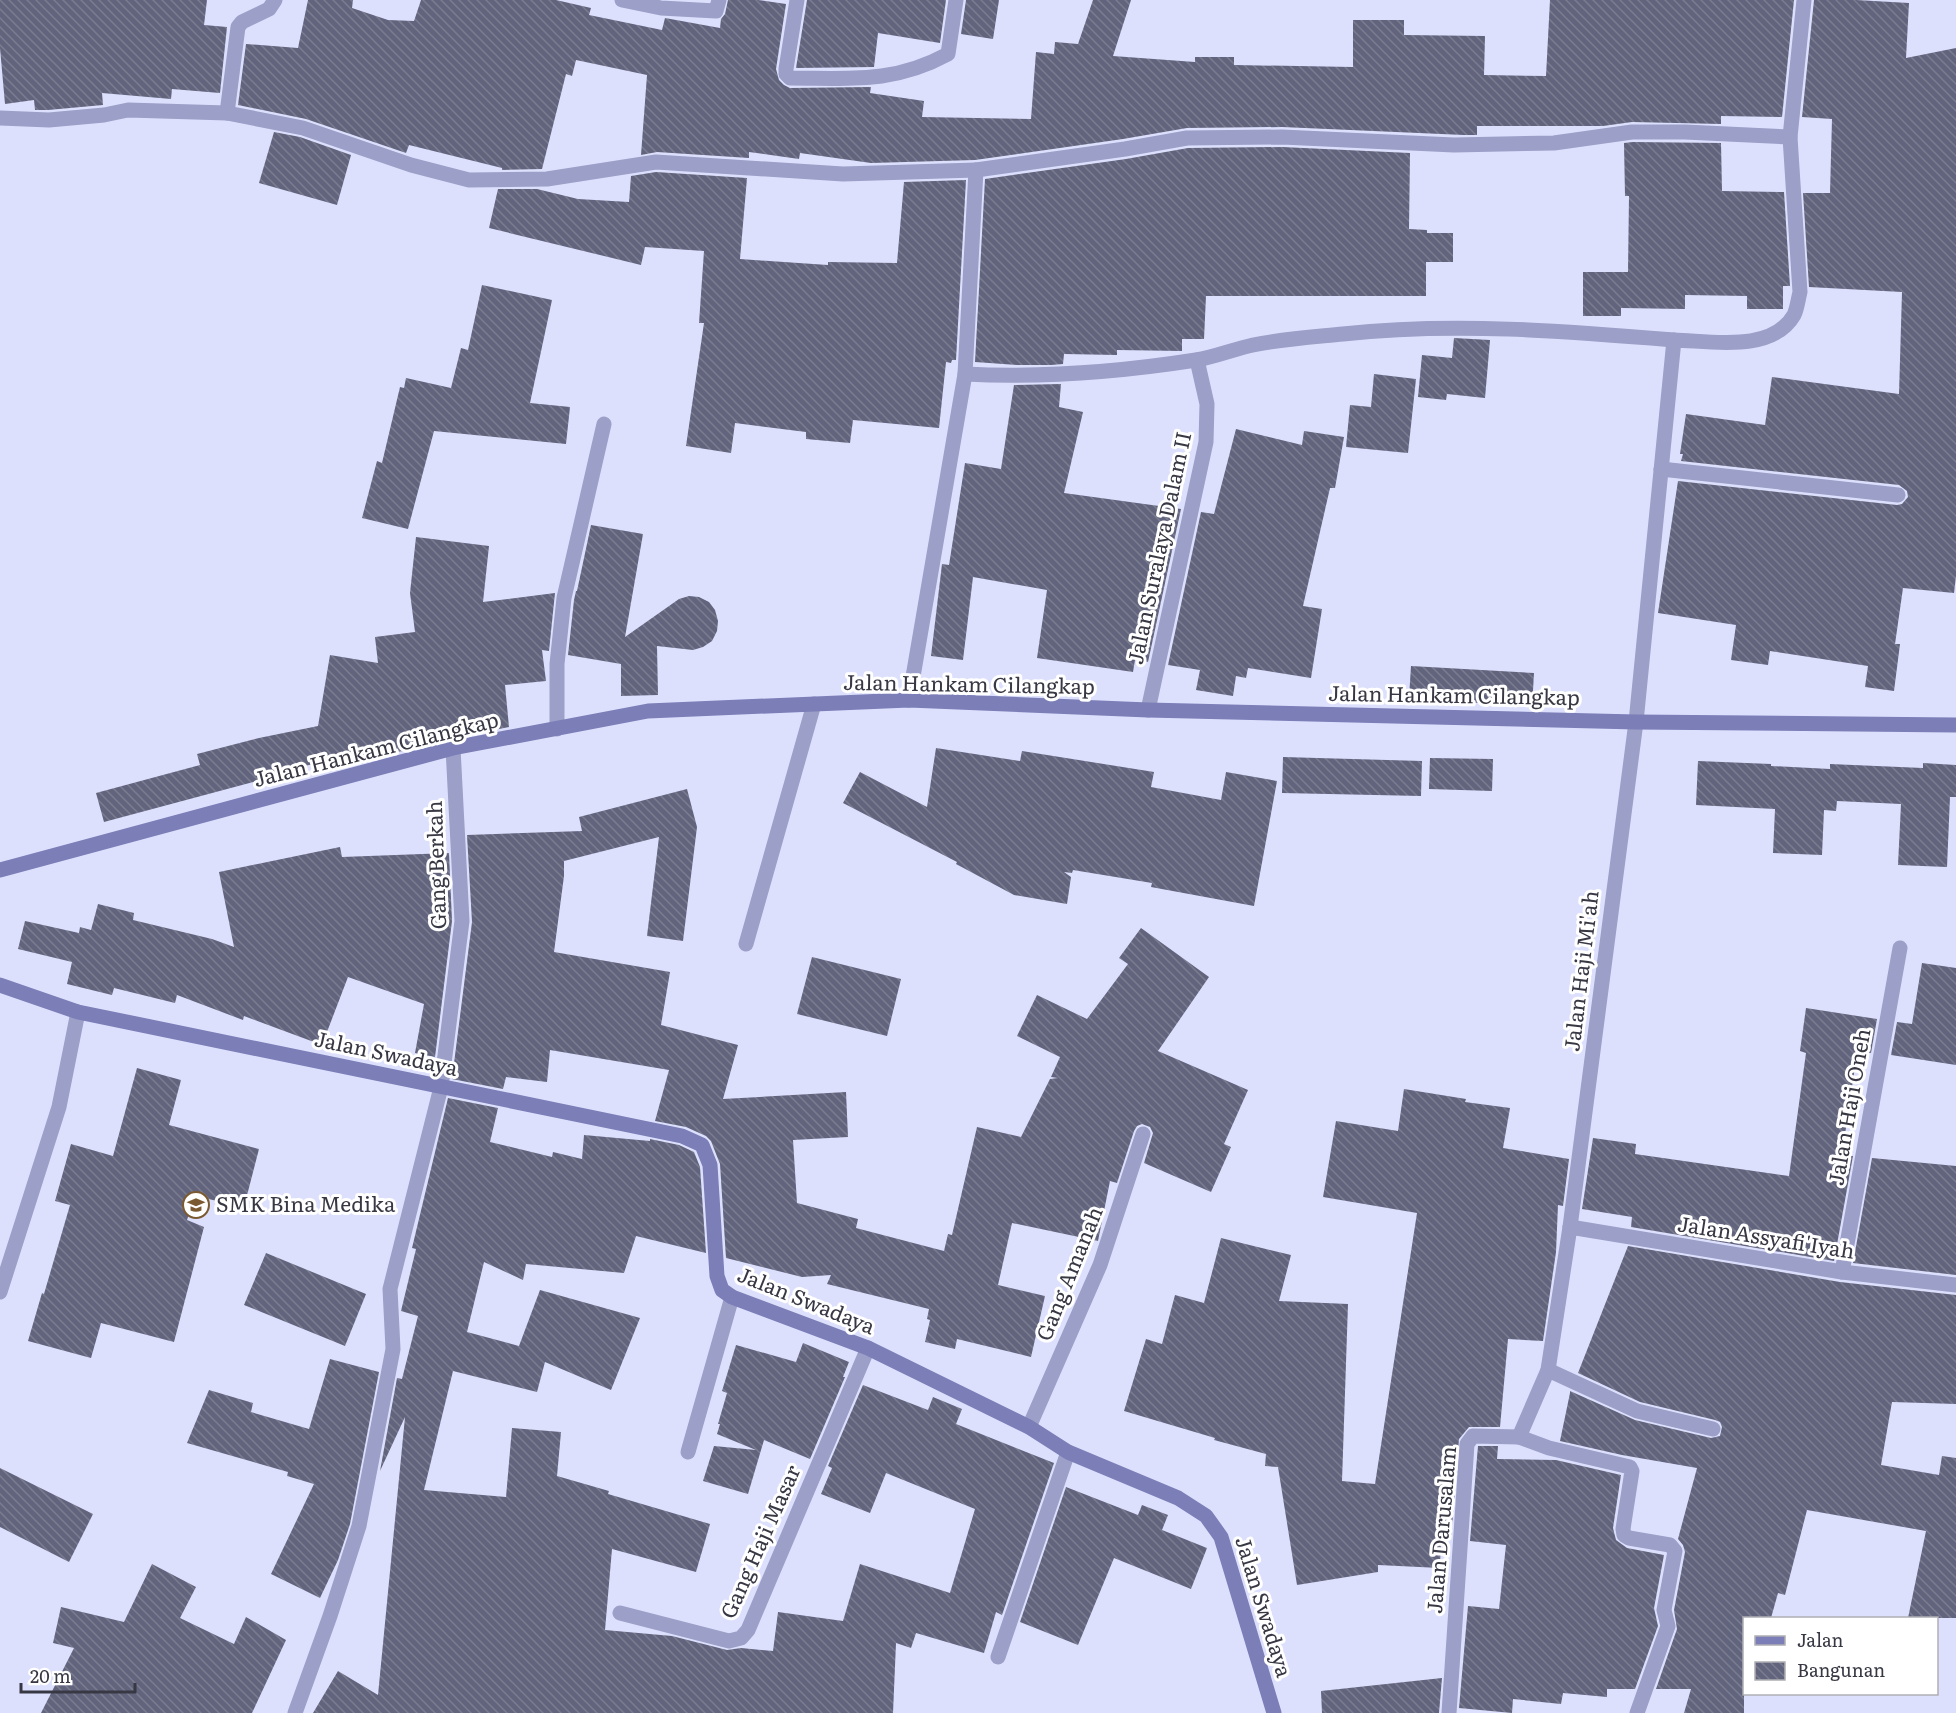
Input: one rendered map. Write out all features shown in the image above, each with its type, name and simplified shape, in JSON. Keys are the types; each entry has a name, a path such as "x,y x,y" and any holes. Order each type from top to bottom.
{"street":[{"path":"226,113 238,27 242,22 269,9 275,0"},
{"path":"622,0 716,12 719,0"},
{"path":"797,0 786,69 786,74 790,78 873,78 925,66 948,54 956,0"},
{"path":"965,374 1014,377 1080,374 1197,360 1254,345 1344,334 1416,329 1552,331 1674,340 1752,342 1779,333 1795,314 1800,292 1790,136 1804,0"},
{"path":"0,118 49,120 104,115 128,110 226,113 303,128 411,165 469,180 547,179 656,162 843,174 976,171 1187,138 1281,136 1454,145 1554,143 1632,132 1790,136"},
{"path":"909,700 965,374 976,171"},
{"name":"Jalan Haji Mi'ah","path":"1570,1227 1636,722 1674,340"},
{"name":"Jalan Suralaya Dalam II","path":"1148,710 1206,442 1207,404 1197,360"},
{"path":"557,729 557,664 564,598 604,424"},
{"path":"1661,469 1898,495"},
{"name":"Jalan Hankam Cilangkap","path":"0,870 453,748 648,711 909,700 1148,710 1636,722 1956,725"},
{"path":"747,944 814,704"},
{"name":"Gang Berkah","path":"295,1713 330,1616 358,1526 393,1349 390,1289 441,1087 462,921 453,748"},
{"name":"Jalan Haji Oneh","path":"1842,1272 1900,948"},
{"name":"Jalan Swadaya","path":"0,985 78,1012 682,1136 702,1145 710,1165 717,1276 722,1290 732,1297 868,1348 1029,1427 1068,1452 1178,1498 1206,1516 1221,1537 1274,1713"},
{"path":"0,1292 59,1107 78,1012"},
{"name":"Gang Amanah","path":"1029,1427 1100,1265 1143,1134"},
{"path":"1570,1227 1548,1370 1519,1437 1549,1448 1630,1467 1632,1471 1624,1535 1670,1545 1675,1551 1664,1610 1668,1626 1637,1713"},
{"name":"Jalan Assyafi'Iyah","path":"1570,1227 1842,1272 1956,1285"},
{"path":"688,1452 732,1297"},
{"name":"Gang Haji Masar","path":"620,1613 729,1641 741,1638 748,1630 868,1348"},
{"path":"1548,1370 1637,1411 1713,1429"},
{"name":"Jalan Darusalam","path":"1449,1713 1467,1444 1473,1436 1519,1437"},
{"path":"998,1657 1068,1452"}],"building":[{"path":"0,0 207,0 204,25 227,27 220,93 172,89 171,99 102,93 103,105 48,110 35,110 34,100 5,104 0,48"},
{"path":"308,0 353,0 352,8 388,20 414,21 421,0 556,0 591,8 589,15 662,30 665,18 720,28 728,0 758,0 786,4 776,69 779,80 790,88 871,87 870,93 924,101 922,117 1031,119 1036,52 1054,54 1055,42 1078,44 1093,0 1131,0 1113,56 1195,62 1195,57 1234,57 1234,65 1353,67 1353,20 1404,20 1404,35 1485,36 1484,75 1546,76 1550,0 1794,0 1782,117 1721,116 1721,124 1632,122 1603,126 1477,126 1477,135 1282,127 1187,128 975,160 871,163 800,153 799,159 749,152 749,158 657,152 641,155 647,75 576,60 572,76 566,74 542,169 502,170 502,168 409,145 406,153 306,119 238,105 246,44 298,48"},
{"path":"807,0 946,0 940,43 878,33 874,67 796,68"},
{"path":"966,0 999,0 993,39 961,34"},
{"path":"1814,0 1909,3 1906,58 1956,48 1956,576 1954,593 1903,588 1895,644 1900,644 1894,691 1865,687 1868,666 1770,651 1768,665 1731,660 1736,625 1658,613 1678,481 1897,505 1902,504 1908,497 1907,491 1899,485 1681,461 1686,414 1765,425 1772,377 1899,394 1902,292 1809,287 1803,193 1830,193 1832,119 1802,117"},
{"path":"274,132 300,137 351,155 337,205 259,183"},
{"path":"1624,143 1721,143 1722,191 1784,192 1790,286 1783,286 1783,309 1747,309 1747,296 1685,295 1685,309 1621,308 1621,316 1583,316 1583,272 1628,272 1629,196 1625,196"},
{"path":"1282,147 1410,153 1409,229 1427,230 1427,233 1453,233 1453,262 1426,262 1426,296 1206,296 1204,339 1182,339 1182,351 1117,350 1117,355 1064,354 1063,364 1051,365 975,362 985,179 1188,148"},
{"path":"656,172 747,178 740,259 828,265 828,262 897,263 904,182 966,180 956,360 952,360 951,363 946,362 939,428 853,420 850,443 806,439 806,432 735,423 731,453 686,446 704,323 699,323 704,251 645,247 641,265 489,228 498,189 537,189 578,199 629,202 631,176"},
{"path":"482,285 552,300 530,403 570,407 566,444 434,431 408,529 362,518 377,461 382,463 400,387 404,388 406,378 451,388 461,348 468,350"},
{"path":"1454,338 1490,340 1485,398 1447,394 1446,400 1418,397 1422,355 1452,358"},
{"path":"1374,374 1416,379 1408,453 1346,447 1350,405 1371,407"},
{"path":"1061,384 1059,407 1083,412 1064,493 1181,509 1148,662 1135,660 1133,672 1037,658 1047,590 973,577 963,660 931,656 942,564 949,565 965,463 1001,469 1014,385"},
{"path":"1236,429 1302,445 1304,431 1344,437 1335,488 1330,488 1303,606 1322,609 1311,678 1248,668 1246,678 1236,676 1233,696 1196,690 1200,670 1168,665 1201,512 1214,514"},
{"path":"591,525 643,534 625,637 679,599 689,596 699,597 709,602 715,610 718,621 717,631 712,641 703,647 693,650 657,646 658,695 621,696 621,664 568,655 574,600"},
{"path":"416,537 489,546 483,602 555,593 549,651 542,650 546,681 505,685 509,727 426,741 427,745 404,751 298,767 298,770 104,822 96,793 200,765 197,754 318,726 330,655 378,663 375,637 415,632 410,593"},
{"path":"1411,666 1534,673 1532,707 1409,698"},
{"path":"936,748 1020,761 1022,751 1154,772 1151,787 1221,800 1226,772 1277,781 1254,906 1151,887 1152,883 1073,870 1072,873 1064,872 1071,877 1067,904 1014,895 956,864 957,862 843,803 860,772 927,807"},
{"path":"1283,757 1422,761 1421,796 1282,793"},
{"path":"1430,758 1493,759 1492,791 1429,789"},
{"path":"1698,761 1830,769 1830,764 1923,768 1923,763 1956,765 1956,797 1950,797 1947,867 1898,865 1901,804 1837,801 1836,811 1824,810 1822,855 1773,853 1775,809 1696,805"},
{"path":"687,789 697,827 683,941 647,936 659,837 564,861 554,952 670,972 661,1025 738,1045 723,1099 846,1092 848,1137 793,1140 797,1203 858,1219 856,1228 944,1251 948,1234 952,1235 977,1127 1021,1137 1050,1079 1058,1078 1051,1077 1060,1057 1017,1036 1037,995 1087,1019 1128,964 1119,958 1141,928 1209,977 1158,1051 1248,1090 1224,1144 1231,1147 1211,1192 1144,1163 1153,1133 1150,1127 1142,1124 1134,1131 1117,1183 1110,1181 1098,1241 1012,1223 998,1285 1045,1296 1031,1357 957,1339 955,1349 925,1342 930,1320 927,1319 929,1309 827,1284 831,1275 802,1277 726,1258 720,1164 711,1141 706,1136 686,1127 655,1121 669,1070 550,1050 547,1082 506,1077 503,1089 452,1079 472,922 467,835 582,831 579,817"},
{"path":"340,847 342,857 449,853 452,921 435,1057 415,1053 424,1004 348,977 322,1045 244,1016 243,1020 177,995 175,1003 114,988 112,995 67,984 72,962 18,949 25,921 79,933 80,927 91,930 98,904 134,913 133,920 212,939 234,947 219,872"},
{"path":"812,957 901,979 887,1036 797,1014"},
{"path":"1922,963 1956,968 1956,1065 1891,1055 1897,1022 1912,1024"},
{"path":"1806,1008 1877,1019 1871,1053 1865,1052 1864,1061 1856,1060 1842,1155 1853,1156 1834,1261 1631,1227 1632,1217 1582,1209 1593,1138 1636,1144 1635,1154 1789,1176 1806,1053 1800,1051"},
{"path":"137,1068 181,1080 169,1125 259,1149 244,1207 195,1196 187,1220 204,1227 174,1342 101,1323 91,1358 28,1341 70,1205 55,1201 71,1144 113,1156"},
{"path":"1404,1089 1466,1099 1465,1102 1510,1108 1503,1148 1569,1159 1563,1206 1558,1205 1556,1252 1543,1341 1508,1339 1500,1427 1469,1427 1459,1439 1451,1539 1441,1538 1440,1568 1378,1565 1378,1572 1297,1585 1278,1467 1265,1466 1266,1454 1124,1411 1146,1339 1162,1344 1175,1295 1204,1303 1221,1238 1291,1255 1279,1301 1348,1304 1342,1481 1375,1484 1417,1213 1323,1197 1336,1121 1398,1131"},
{"path":"448,1098 498,1108 490,1142 552,1157 553,1152 582,1159 584,1135 650,1141 650,1139 679,1145 694,1152 700,1167 706,1253 636,1236 624,1273 526,1264 523,1280 484,1262 467,1332 519,1346 540,1290 640,1318 611,1390 545,1362 537,1392 453,1371 424,1490 506,1497 512,1428 561,1432 557,1476 609,1491 608,1494 710,1524 696,1572 612,1549 605,1630 672,1636 727,1650 741,1648 773,1651 778,1612 843,1621 860,1564 950,1593 975,1509 886,1473 870,1513 821,1494 832,1468 828,1466 863,1385 928,1410 933,1397 962,1409 956,1424 1054,1463 1002,1615 996,1612 984,1653 916,1633 911,1648 896,1643 893,1713 313,1713 338,1671 378,1695 405,1417 380,1471 397,1378 402,1379 418,1316 401,1311 416,1249 412,1248"},
{"path":"1872,1158 1956,1166 1956,1275 1853,1263"},
{"path":"1628,1246 1840,1282 1956,1295 1956,1404 1892,1402 1881,1465 1939,1475 1942,1456 1956,1458 1956,1618 1908,1617 1926,1531 1807,1510 1785,1595 1778,1593 1771,1617 1743,1617 1744,1713 1684,1713 1691,1689 1656,1689 1677,1629 1674,1610 1685,1552 1678,1539 1697,1468 1560,1441 1570,1391 1635,1420 1711,1438 1720,1436 1722,1427 1720,1422 1715,1420 1640,1402 1578,1373"},
{"path":"266,1253 366,1294 345,1346 244,1305"},
{"path":"803,1343 849,1362 843,1377 845,1377 810,1459 764,1440 748,1494 703,1481 714,1446 756,1450 717,1434 727,1393 722,1391 736,1345 796,1362"},
{"path":"330,1359 379,1372 350,1524 338,1560 320,1598 271,1574 314,1484 287,1476 288,1472 187,1443 209,1390 253,1403 251,1412 309,1429"},
{"path":"1478,1446 1498,1446 1497,1459 1556,1460 1621,1475 1613,1528 1616,1540 1627,1548 1664,1555 1654,1608 1658,1626 1635,1689 1607,1689 1607,1697 1563,1693 1561,1704 1513,1699 1512,1713 1459,1708 1468,1606 1499,1609 1506,1545 1470,1541"},
{"path":"0,1468 93,1514 69,1562 0,1527"},
{"path":"1066,1487 1138,1515 1142,1505 1168,1515 1162,1530 1207,1548 1191,1589 1114,1558 1078,1645 1020,1622"},
{"path":"152,1564 196,1587 180,1618 234,1644 246,1617 286,1640 252,1713 41,1713 74,1648 53,1643 61,1607 124,1622"},
{"path":"1442,1678 1439,1713 1322,1713 1321,1691"}],"place":[{"name":"SMK Bina Medika","path":"196,1205"}]}
